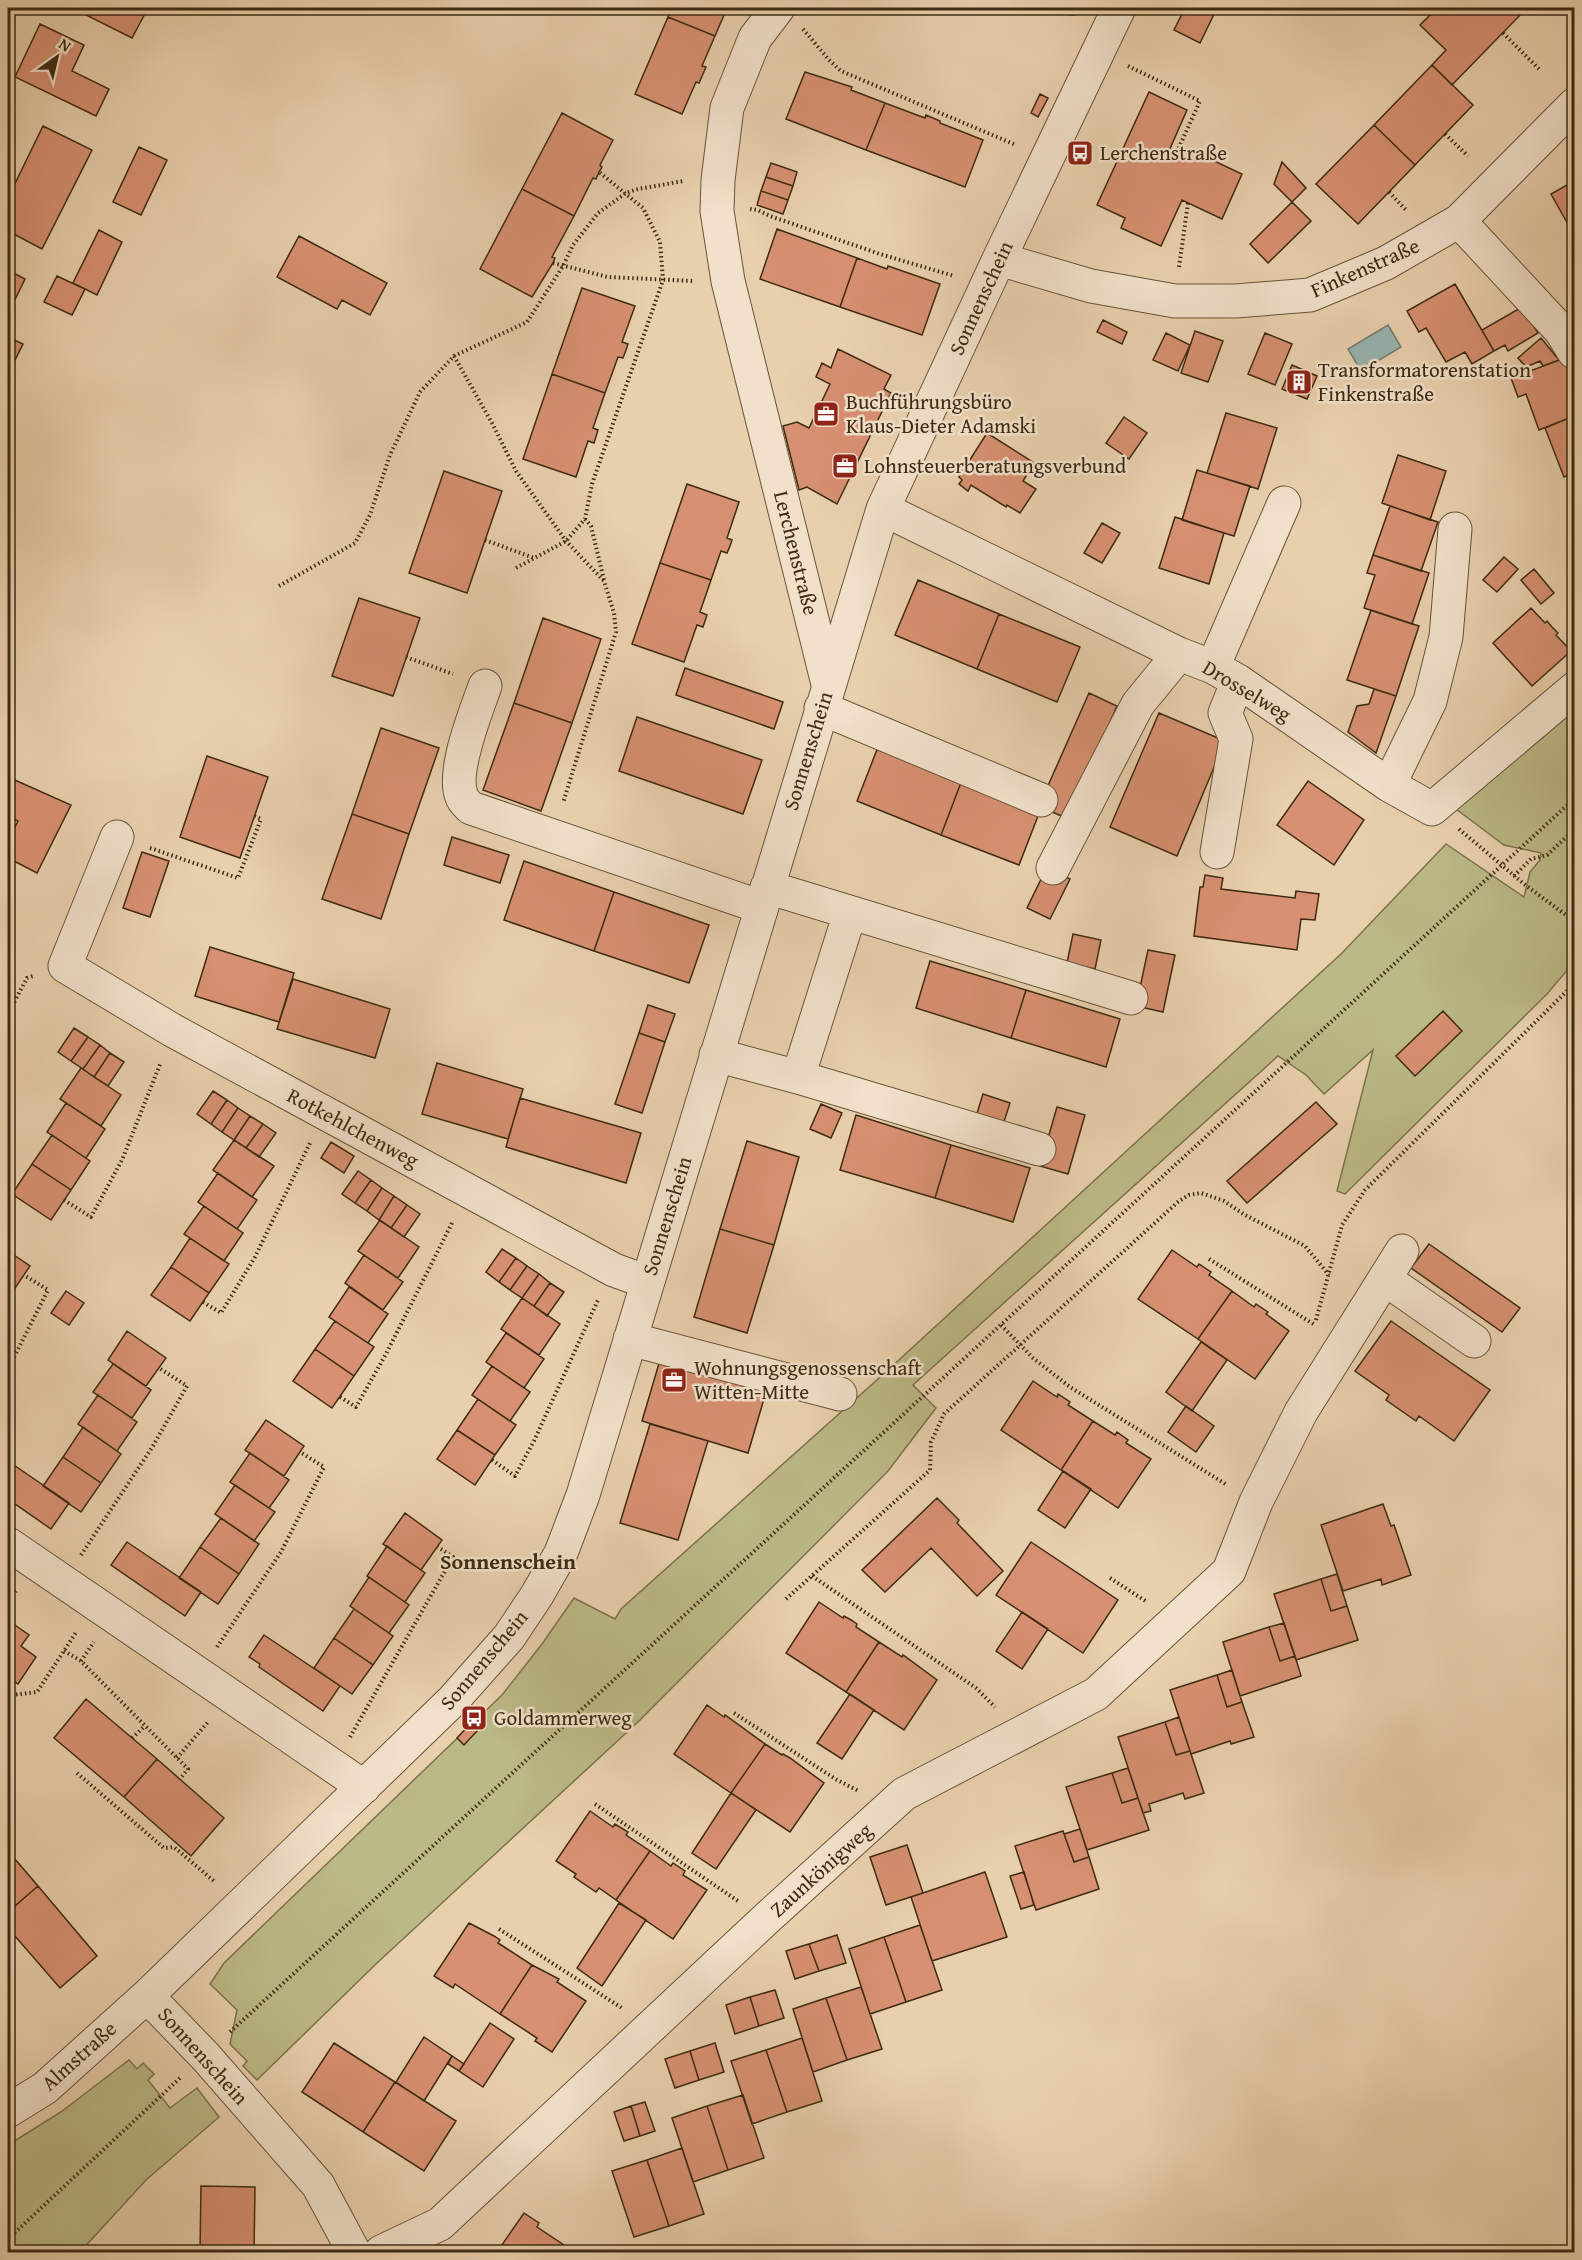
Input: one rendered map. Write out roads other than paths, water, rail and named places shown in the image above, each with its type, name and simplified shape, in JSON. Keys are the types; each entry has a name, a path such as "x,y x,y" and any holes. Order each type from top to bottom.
{"street":[{"name":"Sonnenschein","path":"354,2253 318,2185 205,2056 147,1996 453,1700 509,1637 561,1553 583,1495 884,508 1119,8"},
{"name":"Lerchenstraße","path":"789,16 755,38 727,108 717,195 728,281 825,696"},
{"name":"Finkenstraße","path":"993,272 1175,301 1236,301 1310,295 1386,262 1459,220 1572,113"},
{"path":"1459,220 1561,331 1575,352"},
{"path":"1218,852 1236,739 1225,713 1226,674 1284,503"},
{"name":"Drosselweg","path":"884,508 1179,654 1226,674 1389,785 1432,809 1575,688"},
{"path":"1389,785 1430,701 1446,637 1455,530"},
{"path":"1053,868 1138,704 1179,654"},
{"path":"485,686 460,772 462,799 471,808 552,836 764,897 850,913 1131,998"},
{"path":"825,696 1041,800"},
{"name":"Rotkehlchenweg","path":"117,837 65,966 172,1030 614,1270 647,1282"},
{"path":"798,1077 850,913"},
{"path":"716,1055 1040,1149"},
{"name":"Zaunkönigweg","path":"381,2253 440,2224 766,1919 904,1794 1096,1694 1229,1571 1256,1502 1301,1412 1402,1251"},
{"path":"1385,1279 1474,1341"},
{"path":"630,1339 840,1394"},
{"path":"8,1544 364,1787"},
{"name":"Almstraße","path":"8,2111 45,2088 147,1996"}],"water":[{"path":"1388,325 1401,347 1361,371 1348,349"}],"place":[{"name":"Lerchenstraße","path":"1080,153"},
{"name":"Transformatorenstation Finkenstraße","path":"1299,382"},
{"name":"Buchführungsbüro Klaus-Dieter Adamski","path":"826,414"},
{"name":"Lohnsteuerberatungsverbund","path":"845,466"},
{"name":"Wohnungsgenossenschaft Witten-Mitte","path":"674,1380"},
{"name":"Goldammerweg","path":"474,1718"}],"district":[{"name":"Sonnenschein","path":"508,1561"}]}
